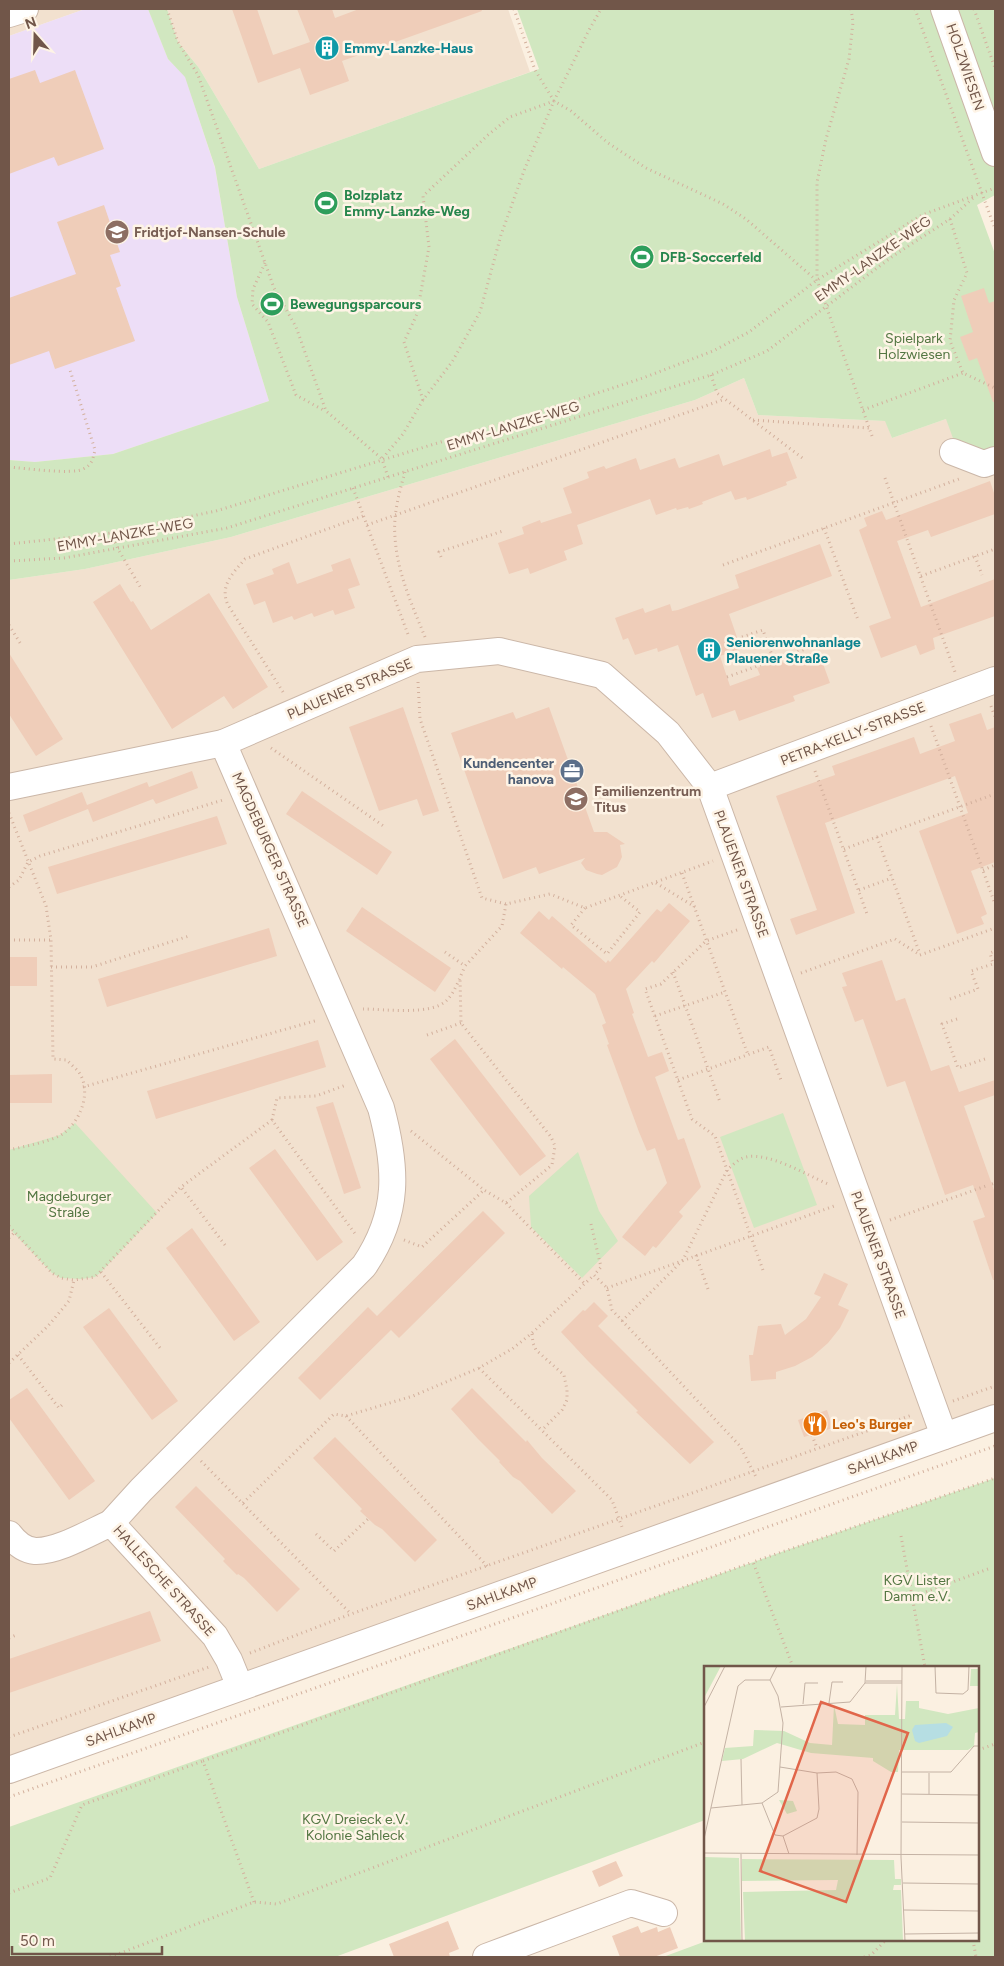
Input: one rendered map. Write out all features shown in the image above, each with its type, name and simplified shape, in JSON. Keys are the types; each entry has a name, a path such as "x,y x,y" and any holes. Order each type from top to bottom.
{"street":[{"path":"9,14 25,9"},
{"name":"HOLZWIESEN","path":"944,9 995,153"},
{"path":"954,452 984,464 995,460"},
{"name":"PLAUENER STRASSE","path":"9,787 224,743 425,659 498,651 602,675 668,733 710,787 944,1436"},
{"name":"PETRA-KELLY-STRASSE","path":"710,787 995,680"},
{"name":"MAGDEBURGER STRASSE","path":"112,1523 185,1445 364,1266 378,1245 389,1214 393,1178 390,1140 381,1108 224,743"},
{"name":"SAHLKAMP","path":"9,1770 995,1418"},
{"name":"HALLESCHE STRASSE","path":"9,1534 17,1544 33,1551 53,1548 112,1523 215,1636 229,1660 240,1687"},
{"path":"486,1957 631,1903 664,1913"}],"path":[{"path":"167,9 178,42 198,74 274,288 296,326 326,411"},
{"path":"514,9 535,70 554,101 571,111 608,142 646,168 723,204 746,219 817,280"},
{"path":"382,459 404,434 423,400 452,362 480,312 501,235 525,168 554,101 601,9"},
{"path":"851,9 853,22 849,59 826,139 818,182 816,219 817,280 872,436"},
{"path":"915,9 995,229"},
{"path":"974,9 995,68"},
{"path":"423,400 404,342 417,314 429,248 423,196 510,117 554,101"},
{"path":"9,544 111,533 216,510 564,404 643,378 712,351 749,332 817,280 922,215 995,188"},
{"name":"EMMY-LANZKE-WEG","path":"9,562 64,558 118,550 227,528 711,375 767,351 894,256 950,219 974,196"},
{"path":"950,219 967,274 954,300 950,341 963,373 995,388"},
{"path":"265,263 253,289 252,304 268,322 296,395 326,411 382,459 388,477"},
{"path":"9,467 64,471 82,470 92,462 95,450 70,370"},
{"path":"863,410 963,373"},
{"path":"711,375 717,393 805,460"},
{"path":"366,525 725,399"},
{"path":"752,420 870,428"},
{"path":"405,471 396,513 394,537 403,581 425,659 420,719 482,898 506,904 550,894 585,908"},
{"path":"723,565 968,476"},
{"path":"885,478 963,692"},
{"path":"353,488 366,525 425,659"},
{"path":"296,712 228,605 224,592 233,573 246,559 363,516"},
{"path":"824,528 858,620"},
{"path":"441,557 439,552 502,530"},
{"path":"111,533 118,550 142,590"},
{"path":"921,576 995,549"},
{"path":"975,556 982,575"},
{"path":"9,625 22,646"},
{"path":"742,638 763,630 774,660"},
{"path":"727,677 839,637"},
{"path":"991,706 995,717"},
{"path":"924,707 995,904"},
{"path":"249,732 385,827"},
{"path":"814,768 867,914"},
{"path":"9,886 19,880 28,862 40,856 245,793"},
{"path":"844,849 995,794"},
{"path":"9,813 46,906 51,940 53,1059 67,1060 81,1075 85,1094 81,1111 75,1123 60,1135 9,1150"},
{"path":"877,837 920,955"},
{"path":"620,896 640,912 607,954 571,925 585,908 734,854"},
{"path":"983,870 995,865"},
{"path":"682,873 748,1055"},
{"path":"858,890 892,878"},
{"path":"655,883 695,908"},
{"path":"83,1087 359,1008 429,1009 441,1005 448,999 466,966 502,926 506,904"},
{"path":"758,922 706,940 661,984 645,989 692,1119 715,1136 764,1273"},
{"path":"920,955 995,928"},
{"path":"51,967 92,967 188,936"},
{"path":"780,981 895,939 920,955"},
{"path":"9,940 51,940"},
{"path":"950,999 978,989 971,972 993,964 990,953 995,951"},
{"path":"445,952 466,966"},
{"path":"673,972 720,1102"},
{"path":"460,976 461,1023 551,1137 555,1146 552,1165 506,1203"},
{"path":"655,1016 725,992"},
{"path":"957,1019 942,1024 958,1068 988,1058"},
{"path":"427,1035 461,1023"},
{"path":"678,1080 769,1048 781,1080"},
{"path":"9,1226 52,1273 61,1278 74,1280 94,1277 101,1272 181,1187 272,1120 277,1098 316,1096 369,1077"},
{"path":"381,1108 484,1190 506,1203 585,1284"},
{"path":"272,1120 371,1255"},
{"path":"622,1321 683,1260 727,1170 736,1162 747,1157 761,1157 772,1160 857,1198"},
{"path":"868,1228 986,1186"},
{"path":"181,1187 226,1245"},
{"path":"382,1232 422,1247 484,1190"},
{"path":"607,1288 857,1198"},
{"path":"243,1503 334,1414 346,1416 413,1396 479,1368 512,1349 532,1333 602,1268 591,1224"},
{"path":"9,1238 15,1232"},
{"path":"696,1255 709,1292"},
{"path":"101,1272 160,1348"},
{"path":"594,1275 607,1288 612,1310 740,1446 754,1470 766,1500"},
{"path":"9,1363 48,1326 69,1301 74,1280"},
{"path":"532,1333 536,1350 564,1375 566,1382 567,1400 562,1410 542,1430"},
{"path":"18,1355 59,1408 62,1405"},
{"path":"479,1368 612,1500 630,1549"},
{"path":"9,1737 620,1520 754,1470 995,1386"},
{"path":"346,1416 488,1567"},
{"path":"812,1435 817,1448"},
{"path":"185,1445 351,1614"},
{"path":"9,1798 995,1446"},
{"path":"9,1893 50,1878 82,1805 752,1562 995,1478"},
{"path":"316,1534 334,1551 368,1519"},
{"path":"901,1536 925,1666"},
{"path":"752,1562 793,1666"},
{"path":"912,1596 988,1569"},
{"path":"9,1632 10,1638 16,1636"},
{"path":"110,1957 254,1902 277,1904 704,1742"},
{"path":"979,1750 995,1744"},
{"path":"203,1761 254,1902"},
{"path":"864,1957 871,1955 885,1941"},
{"path":"973,1941 976,1957"}],"shaded area":[{"path":"9,9 85,9 9,36"},
{"name":"Fridtjof-Nansen-Schule","path":"85,9 148,9 168,59 185,76 215,168 237,297 269,401 113,454 35,462 9,460 9,36"},
{"path":"167,9 508,9 530,72 259,169 199,68 178,42"},
{"path":"744,378 758,415 886,421 892,438 946,419 995,449 995,1418 9,1770 9,580 85,569 231,537 695,400"}],"green space":[{"name":"Spielpark Holzwiesen","path":"148,9 167,9 178,42 199,68 259,169 539,69 517,9 995,9 995,195 977,205 995,254 995,449 981,454 954,441 946,419 892,438 885,421 758,415 744,378 695,400 231,537 85,569 9,580 9,460 35,462 113,454 269,401 237,297 215,167 185,77 168,59"},
{"path":"783,1113 817,1205 754,1228 720,1137"},
{"name":"Magdeburger Straße","path":"75,1123 157,1213 101,1272 95,1277 81,1279 61,1278 52,1273 9,1228 9,1150 60,1135"},
{"path":"578,1152 599,1211 618,1241 582,1278 531,1227 529,1196"},
{"name":"KGV Dreieck e.V. Kolonie Sahleck","path":"995,1478 995,1957 663,1957 706,1941 979,1941 979,1666 704,1666 704,1820 335,1957 9,1957 9,1827 787,1550"}],"building":[{"name":"Emmy-Lanzke-Haus","path":"232,9 257,9 273,55 310,42 297,9 332,9 335,18 359,9 481,9 482,11 342,61 349,81 310,95 300,68 258,83"},
{"path":"35,70 40,83 75,70 104,149 58,166 54,157 9,174 9,79"},
{"path":"104,205 120,252 110,255 121,286 116,288 135,341 55,369 49,351 9,365 9,298 76,274 57,222"},
{"path":"984,288 989,303 995,301 995,402 993,402 977,358 969,361 960,337 973,332 961,296"},
{"path":"770,449 772,457 787,452 797,478 786,482 787,485 747,500 746,497 735,500 731,491 689,509 688,507 677,510 676,508 656,515 650,499 577,525 583,544 564,551 567,560 530,574 528,568 509,574 498,543 524,534 522,527 540,520 541,523 572,513 563,488 589,478 587,472 604,466 606,469 636,458 640,470 675,458 679,468 719,454 723,466"},
{"path":"990,481 995,496 995,514 931,537 928,530 897,541 921,607 995,579 995,616 933,638 935,649 920,655 916,645 881,658 869,626 891,618 859,530 867,526 864,518 882,511 886,520"},
{"path":"820,544 832,576 729,614 741,649 720,656 730,686 760,675 757,668 781,659 783,663 812,653 816,663 822,661 830,683 793,696 795,701 739,721 735,710 712,718 703,693 696,696 678,645 658,652 657,648 635,655 628,638 623,640 615,618 643,608 645,613 670,604 672,611 678,610 739,588 735,575"},
{"path":"350,558 360,585 348,589 355,608 335,615 333,610 314,617 312,613 294,620 292,616 273,623 265,601 254,605 246,584 274,574 272,569 289,562 297,584 333,571 331,565"},
{"path":"120,584 151,630 209,593 268,687 233,709 224,696 172,729 93,602"},
{"path":"9,653 63,739 36,756 9,714"},
{"path":"403,707 439,811 423,816 417,799 379,811 349,727"},
{"path":"549,707 594,832 607,832 625,844 620,845 622,857 617,867 602,875 586,870 581,863 585,858 539,874 536,867 503,879 451,733 513,712 516,719"},
{"path":"981,713 987,730 995,727 995,862 971,871 987,914 981,917 984,924 957,934 919,831 968,813 955,776 825,823 855,913 796,935 790,919 817,910 776,796 835,775 832,766 914,737 920,754 955,741 949,724"},
{"path":"192,771 198,788 156,804 153,799 93,822 88,809 29,832 23,815 82,792 87,805 147,782 149,787"},
{"path":"302,791 392,852 377,875 286,814"},
{"path":"217,816 227,844 57,894 48,867"},
{"path":"669,903 690,921 654,963 652,961 626,989 634,1013 632,1014 648,1057 662,1052 669,1071 655,1077 678,1140 684,1138 701,1187 679,1212 683,1216 656,1248 653,1246 645,1256 622,1237 667,1183 655,1148 647,1151 639,1132 607,1045 609,1044 602,1025 606,1023 595,994 520,933 539,911 549,920 552,916 606,963 608,960 610,962 657,909 661,912"},
{"path":"362,907 451,968 435,992 346,931"},
{"path":"269,928 277,956 107,1007 98,979"},
{"path":"9,957 37,957 37,986 9,986"},
{"path":"882,960 896,1001 905,998 931,1071 949,1065 959,1092 995,1080 995,1095 964,1106 995,1193 995,1280 993,1280 973,1221 985,1217 973,1185 945,1195 905,1081 887,1087 863,1019 855,1022 842,987 847,986 842,973"},
{"path":"455,1039 546,1156 520,1176 430,1059"},
{"path":"318,1040 326,1067 156,1119 147,1091"},
{"path":"52,1074 52,1103 9,1103 9,1075"},
{"path":"333,1102 361,1188 344,1194 316,1107"},
{"path":"275,1149 343,1242 317,1261 249,1168"},
{"path":"483,1211 505,1233 399,1338 391,1330 320,1400 298,1378 368,1307 377,1316"},
{"path":"192,1228 260,1322 234,1341 166,1248"},
{"path":"824,1273 848,1284 838,1305 849,1310 840,1328 828,1343 812,1357 795,1366 776,1372 776,1379 751,1381 749,1355 753,1355 758,1326 781,1324 785,1335 806,1319 821,1297 814,1294"},
{"path":"594,1302 608,1316 598,1326 714,1442 690,1464 636,1412 638,1411 561,1332"},
{"path":"109,1308 178,1401 152,1420 83,1327"},
{"path":"27,1388 95,1481 69,1500 9,1418 9,1400"},
{"path":"472,1388 526,1442 527,1440 542,1458 576,1491 552,1514 520,1481 513,1477 451,1409"},
{"name":"Leo's Burger","path":"827,1410 833,1428 804,1437 798,1420"},
{"path":"335,1437 437,1540 415,1562 382,1529 360,1511 362,1509 313,1458"},
{"path":"196,1486 300,1589 277,1612 244,1578 237,1575 223,1561 225,1559 175,1507"},
{"path":"150,1611 161,1641 9,1693 9,1659"},
{"path":"616,1861 623,1876 599,1887 592,1871"},
{"path":"448,1921 459,1949 449,1953 450,1957 394,1957 389,1944"},
{"path":"638,1926 641,1933 657,1927 658,1932 670,1927 678,1948 654,1957 620,1957 612,1936"}],"place":[{"name":"Emmy-Lanzke-Haus","path":"327,48"},
{"name":"Bolzplatz Emmy-Lanzke-Weg","path":"326,203"},
{"name":"Fridtjof-Nansen-Schule","path":"117,232"},
{"name":"DFB-Soccerfeld","path":"642,257"},
{"name":"Bewegungsparcours","path":"272,304"},
{"name":"Seniorenwohnanlage Plauener Straße","path":"709,650"},
{"name":"Kundencenter hanova","path":"572,771"},
{"name":"Familienzentrum Titus","path":"576,799"},
{"name":"Leo's Burger","path":"815,1424"}],"park label":[{"name":"KGV Lister Damm e.V.","path":"917,1588"}]}
